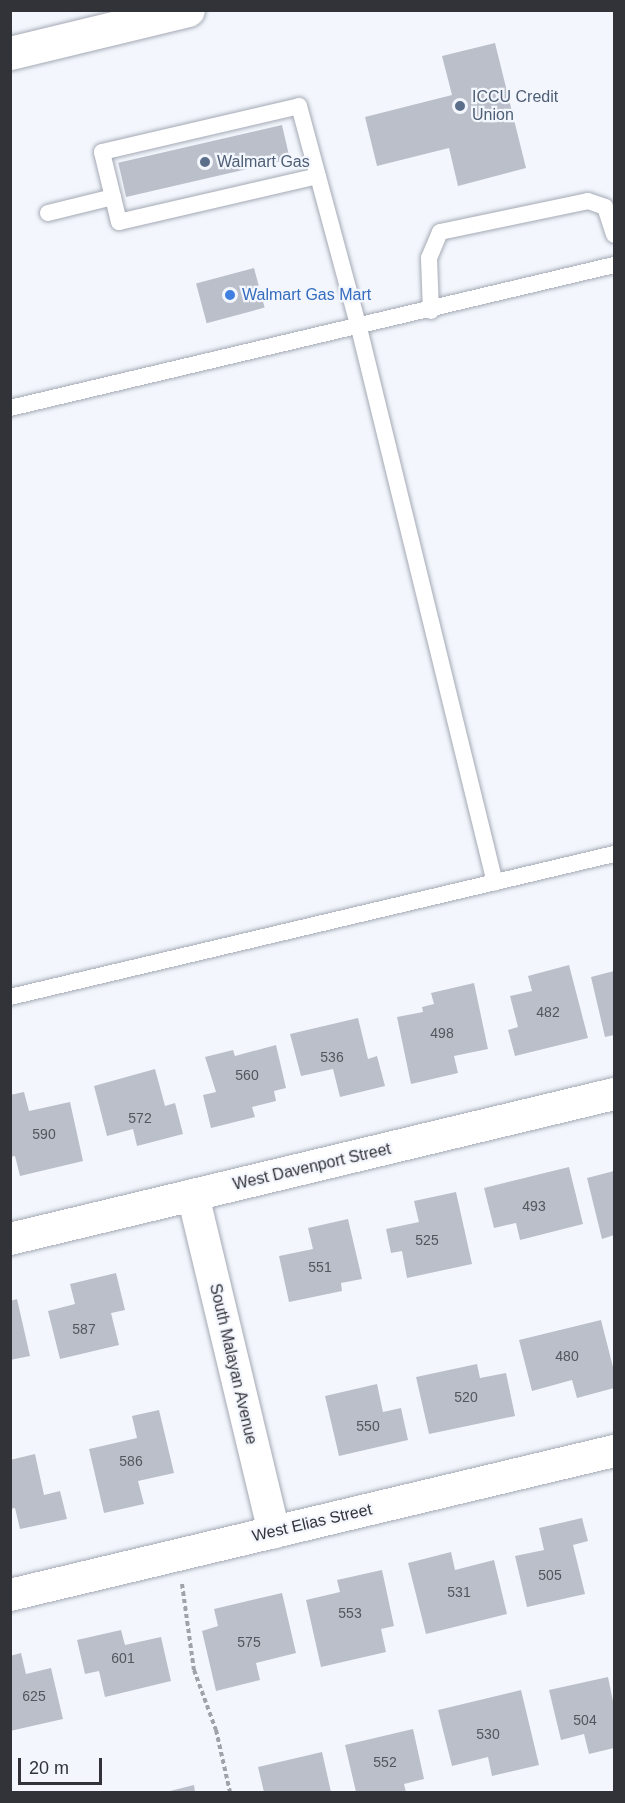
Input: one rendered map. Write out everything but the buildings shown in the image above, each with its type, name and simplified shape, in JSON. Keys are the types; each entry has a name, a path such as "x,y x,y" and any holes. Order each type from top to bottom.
{"street":[{"path":"10,53 188,10"},
{"name":"West Davenport Street","path":"10,1239 615,1095"},
{"name":"South Malayan Avenue","path":"193,1195 274,1532"},
{"name":"West Elias Street","path":"10,1595 615,1451"}],"lane":[{"path":"318,176 119,222 102,152 299,106 318,176 359,328 495,883"},
{"path":"48,213 113,197"},
{"path":"431,311 429,258 440,232 588,201 606,207 615,234"},
{"path":"10,408 431,311 615,265"},
{"path":"10,997 615,854"}],"path":[{"path":"176,1556 190,1624 194,1670 216,1730 230,1792"}],"place":[{"name":"ICCU Credit Union","path":"460,106"},
{"name":"Walmart Gas","path":"205,162"},
{"name":"Walmart Gas Mart","path":"230,295"}]}
